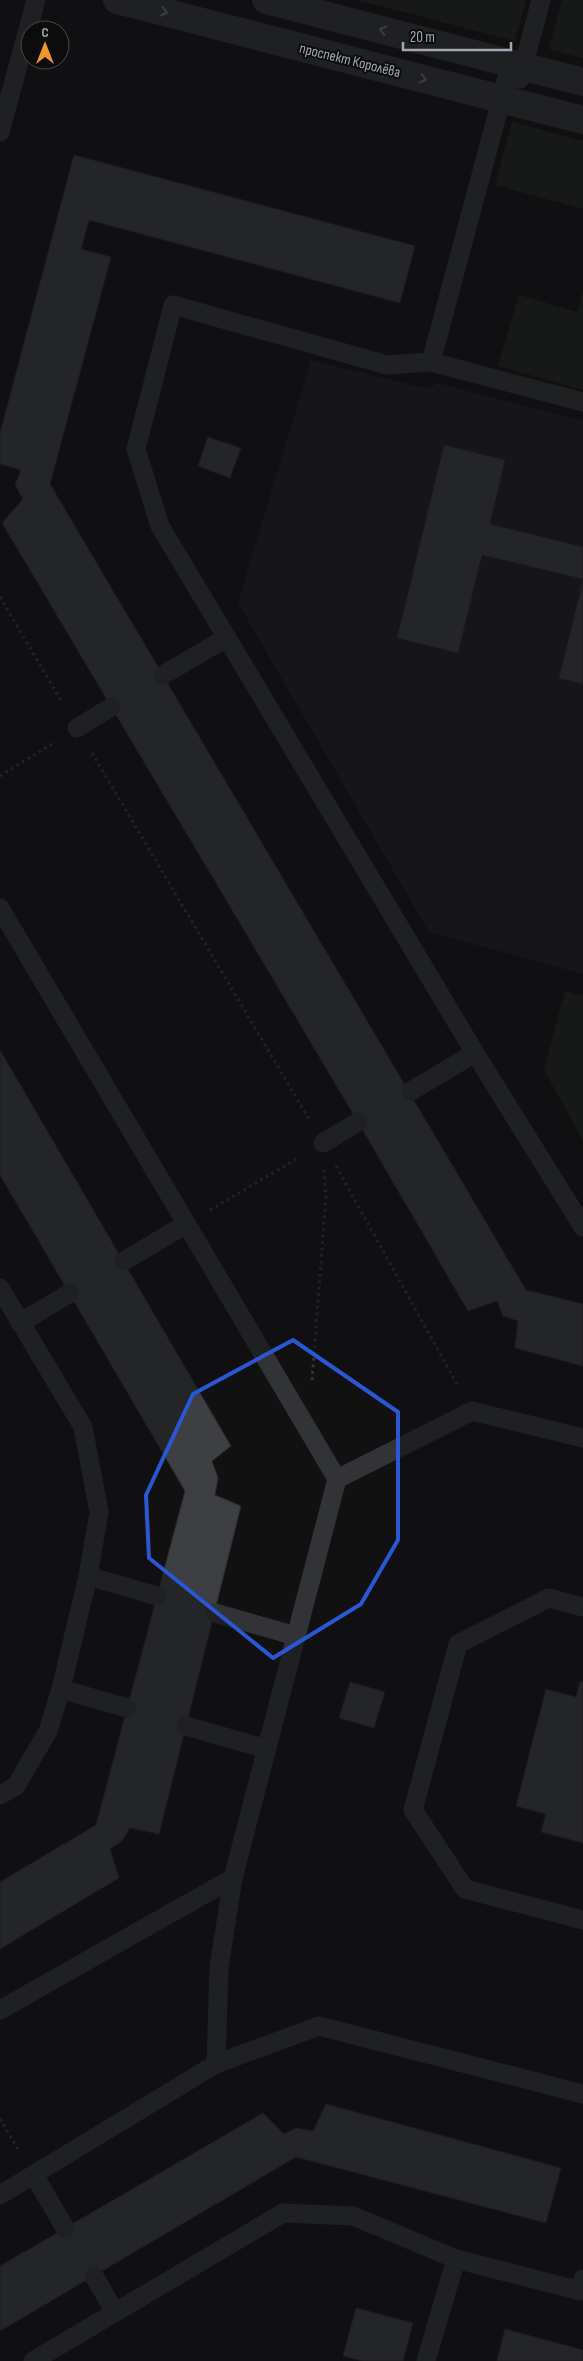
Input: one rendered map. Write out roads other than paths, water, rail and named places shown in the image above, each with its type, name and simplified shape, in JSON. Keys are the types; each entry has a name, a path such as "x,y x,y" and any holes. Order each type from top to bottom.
{"street":[{"name":"проспект Королёва","path":"117,0 583,120"},
{"path":"266,0 583,82"}],"lane":[{"path":"0,132 8,74 36,0"},
{"path":"431,362 517,65 541,0"},
{"path":"583,402 431,362 387,365 173,305 136,449 160,526 475,1053 583,1227"},
{"path":"163,675 226,638"},
{"path":"78,728 112,707"},
{"path":"0,908 337,1479 233,1878 219,1967 216,2064"},
{"path":"411,1091 475,1053"},
{"path":"323,1143 358,1122"},
{"path":"124,1261 186,1224"},
{"path":"0,1288 83,1427 99,1512 88,1576 61,1689 48,1731 16,1786 0,1795"},
{"path":"20,1323 70,1293"},
{"path":"337,1479 472,1411 583,1438"},
{"path":"88,1576 157,1596"},
{"path":"583,1608 549,1598 458,1644 412,1810 466,1889 583,1920"},
{"path":"215,1613 296,1636"},
{"path":"61,1689 127,1708"},
{"path":"186,1726 267,1749"},
{"path":"0,2010 233,1878"},
{"path":"0,2195 216,2064 319,2026 583,2094"},
{"path":"34,2175 65,2228"},
{"path":"33,2361 283,2213 353,2216 456,2259 580,2291 583,2280"},
{"path":"426,2361 456,2259"},
{"path":"94,2276 115,2312"}]}
